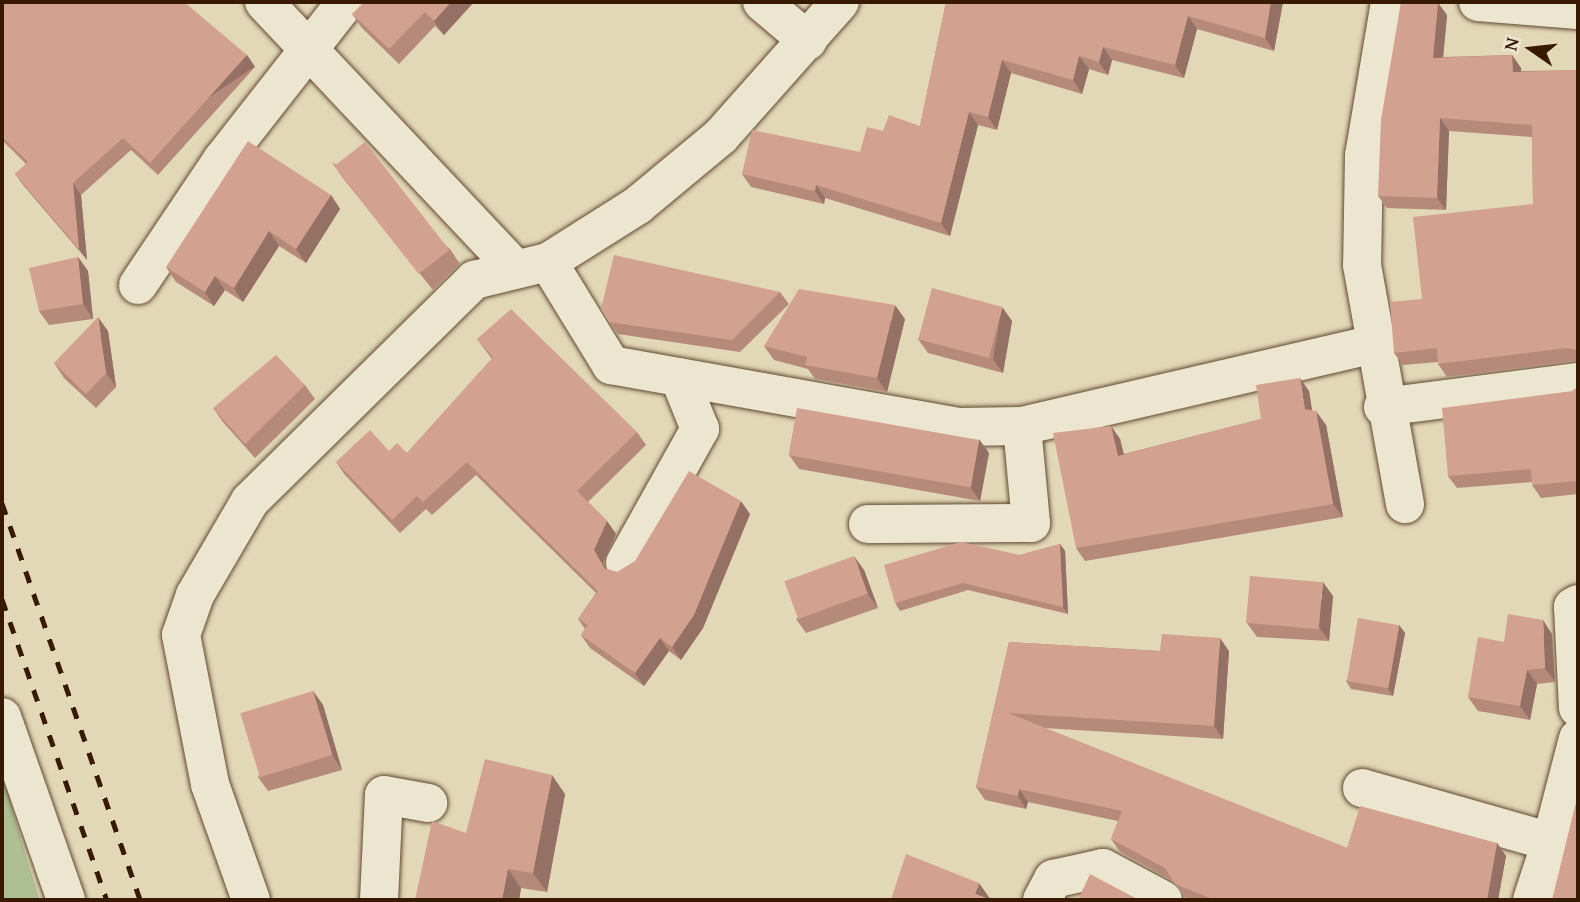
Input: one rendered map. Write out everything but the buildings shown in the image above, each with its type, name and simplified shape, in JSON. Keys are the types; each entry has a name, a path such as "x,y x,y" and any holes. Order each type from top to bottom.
{"street":[{"path":"264,2 532,266 611,365 959,427 1023,426 1374,344"},
{"path":"138,285 311,46 346,2"},
{"path":"762,2 808,41"},
{"path":"251,900 210,784 185,672 181,635 195,595 250,501 474,280 532,266 638,205 721,136 840,2"},
{"path":"1390,2 1364,155 1362,265 1383,407 1405,504"},
{"path":"1478,2 1578,9"},
{"path":"625,564 700,429 680,377"},
{"path":"1383,407 1578,382"},
{"path":"868,524 1031,523 1023,426"},
{"path":"1578,604 1573,607 1578,708"},
{"path":"2,717 66,900"},
{"path":"1532,900 1551,842 1578,738"},
{"path":"1362,788 1551,842"},
{"path":"379,900 384,795 428,803"},
{"path":"1042,900 1053,879 1103,867 1163,900"}],"green space":[{"path":"2,772 27,860 40,900 2,900"}],"railway":[{"path":"2,503 140,900"},
{"path":"2,599 107,900"}]}
